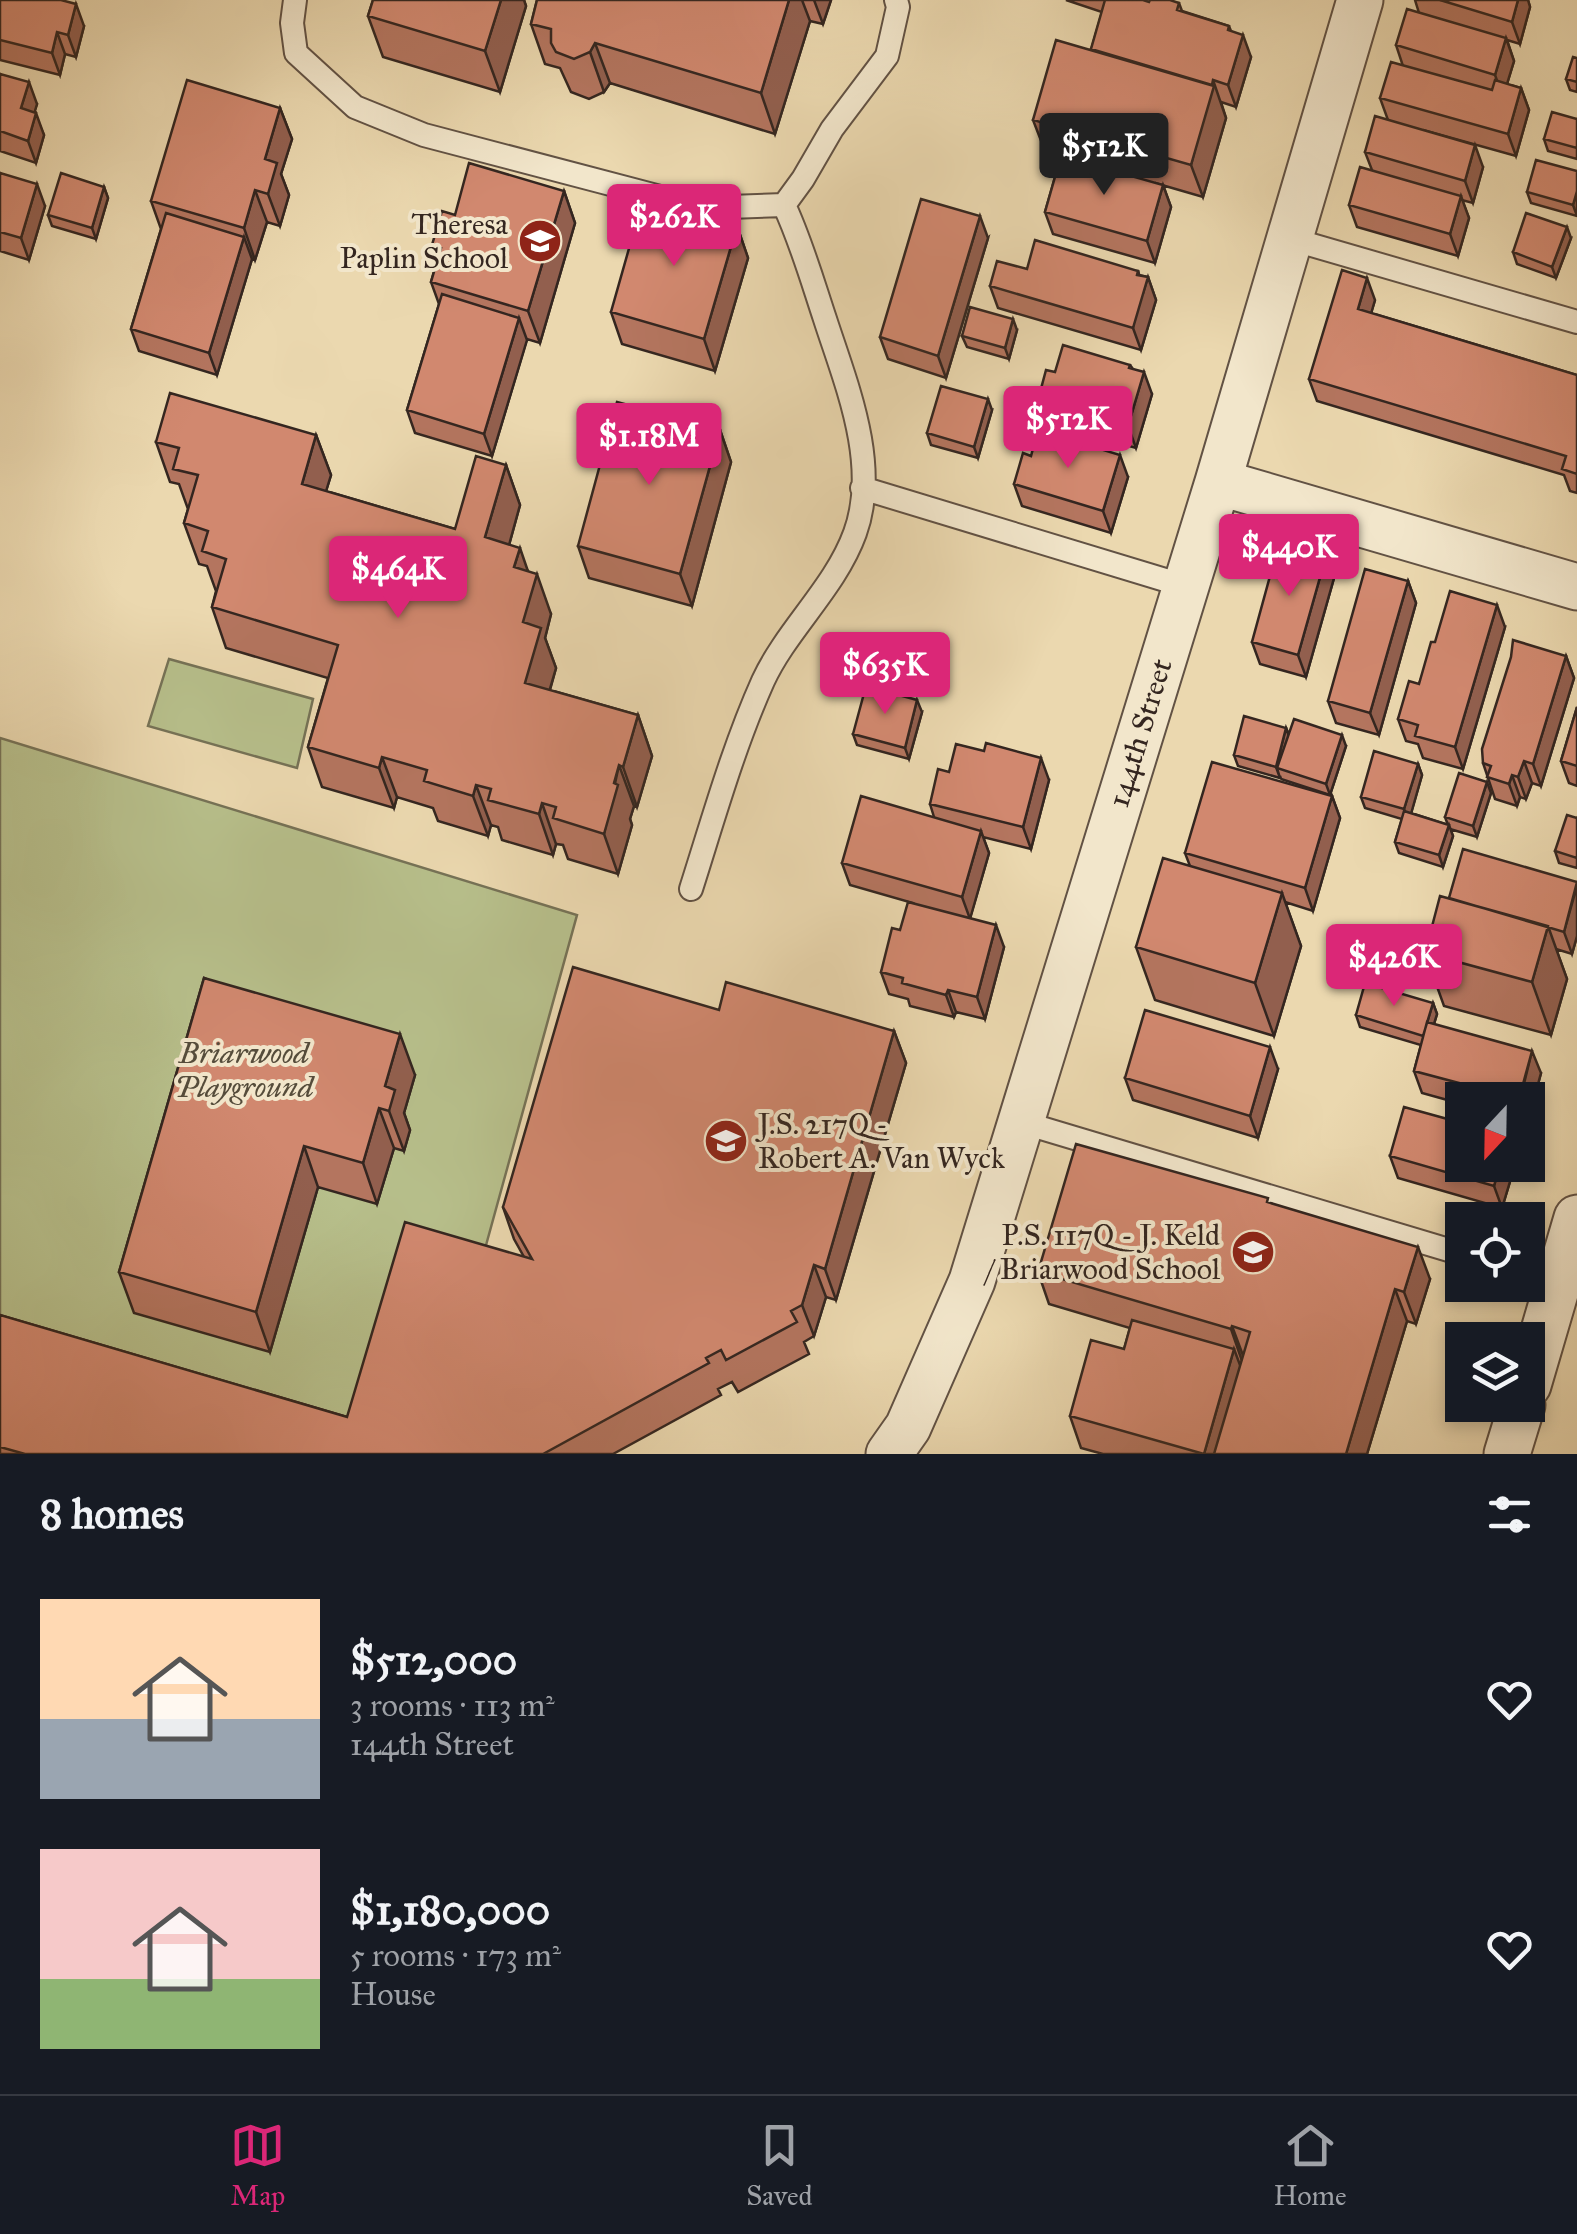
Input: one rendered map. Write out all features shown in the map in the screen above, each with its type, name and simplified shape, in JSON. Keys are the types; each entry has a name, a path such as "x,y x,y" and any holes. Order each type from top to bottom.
{"street":[{"name":"144th Street","path":"889,1454 908,1427 972,1281 1218,482 1360,0"},
{"path":"1218,482 1577,587"},
{"path":"1545,1274 1577,1218"},
{"path":"1507,1454 1517,1422"}],"lane":[{"path":"296,0 292,22 296,52 355,107 424,134 702,208 784,204 803,180 832,129 886,56 898,7 896,0"},
{"path":"691,889 764,677 856,532 864,476 851,396 784,204"},
{"path":"1291,239 1577,322"},
{"path":"862,488 1185,586"},
{"path":"1022,1122 1445,1249"}],"green space":[{"path":"169,659 313,699 297,768 148,726"},
{"name":"Briarwood Playground","path":"0,738 577,915 480,1267 346,1432 0,1328"}],"building":[{"path":"0,0 61,0 76,4 68,35 57,32 52,53 0,40"},
{"path":"373,0 501,0 485,51 368,16"},
{"path":"537,0 789,0 761,93 595,43 590,52 574,59 556,52 551,29 531,24"},
{"path":"1105,0 1170,0 1179,3 1177,10 1229,26 1228,30 1243,35 1228,85 1213,80 1212,85 1091,49"},
{"path":"1440,0 1518,0 1512,22"},
{"path":"1407,9 1506,38 1495,75 1396,45"},
{"path":"1056,40 1214,86 1191,165 1033,120"},
{"path":"1573,57 1577,58 1577,82 1566,79"},
{"path":"1391,62 1492,90 1495,80 1521,88 1508,134 1380,98"},
{"path":"0,74 29,82 21,108 36,113 28,141 0,131"},
{"path":"187,80 280,108 265,159 277,163 268,194 255,190 244,228 151,201"},
{"path":"1552,112 1577,119 1577,148 1544,139"},
{"path":"1375,116 1475,145 1465,181 1365,152"},
{"path":"1061,156 1163,185 1147,241 1045,212"},
{"path":"1536,160 1577,171 1573,205 1527,192"},
{"path":"469,163 564,191 528,311 431,282 441,248 432,245 442,211 455,215"},
{"path":"1360,167 1461,196 1450,234 1349,205"},
{"path":"0,173 37,184 21,238 0,232"},
{"path":"61,173 104,187 92,228 48,215"},
{"path":"643,199 737,226 704,339 611,312"},
{"path":"921,199 980,216 938,356 880,337"},
{"path":"166,213 244,237 209,353 131,329"},
{"path":"1526,213 1567,227 1552,267 1513,252"},
{"path":"1035,240 1148,277 1133,328 990,286 997,261 1027,269"},
{"path":"1342,270 1367,278 1358,309 1577,375 1577,474 1562,469 1566,456 1309,379"},
{"path":"442,294 519,318 484,434 407,410"},
{"path":"970,307 1013,319 1005,348 962,336"},
{"path":"1063,345 1144,372 1128,426 1038,400 1046,370 1055,372"},
{"path":"941,386 988,399 974,447 927,433"},
{"path":"170,393 316,435 302,484 455,529 476,456 506,465 485,537 520,548 514,567 537,574 523,622 541,628 525,683 638,715 623,767 619,765 614,783 618,785 604,834 553,818 556,807 542,803 539,814 488,800 491,789 476,785 473,796 424,781 427,770 382,757 379,768 308,747 338,645 212,607 226,559 202,551 208,531 184,523 198,475 173,469 179,448 156,442"},
{"path":"617,402 720,430 680,574 578,546"},
{"path":"1038,430 1120,455 1103,511 1014,484 1023,453 1031,456"},
{"path":"1279,543 1326,556 1298,655 1252,642"},
{"path":"1365,569 1408,581 1370,713 1328,701"},
{"path":"1450,591 1497,605 1455,747 1415,736 1418,725 1398,719 1409,681 1419,684"},
{"path":"1513,640 1566,656 1533,764 1524,761 1518,777 1512,775 1509,784 1487,777 1491,766 1483,763 1482,749"},
{"path":"866,686 917,700 905,748 853,734"},
{"path":"1577,707 1577,766 1561,761"},
{"path":"1244,716 1286,728 1276,767 1234,755"},
{"path":"1294,719 1342,735 1326,784 1277,768"},
{"path":"986,743 1041,758 1023,827 930,804 938,769 949,772 956,744 984,751"},
{"path":"1374,751 1418,764 1404,809 1361,797"},
{"path":"1212,762 1332,796 1305,888 1185,853"},
{"path":"1459,773 1487,782 1473,826 1445,817"},
{"path":"861,796 981,831 962,897 842,863"},
{"path":"1404,811 1449,825 1439,855 1395,842"},
{"path":"1567,815 1577,818 1577,858 1555,851"},
{"path":"1463,849 1577,882 1564,932 1449,898"},
{"path":"1163,858 1282,893 1255,983 1136,947"},
{"path":"1440,896 1548,926 1532,982 1425,953"},
{"path":"908,902 996,925 977,997 948,990 946,995 902,983 903,978 881,972 892,928 900,930"},
{"name":"J.S. 217Q - Robert A. Van Wyck","path":"573,967 719,1010 726,982 894,1031 825,1269 814,1265 802,1305 791,1311 797,1322 726,1360 721,1350 706,1358 709,1363 543,1454 25,1454 0,1447 0,1315 347,1417 405,1222 532,1259 503,1207"},
{"path":"204,978 400,1034 385,1086 395,1090 389,1111 379,1108 363,1163 304,1146 256,1312 119,1272"},
{"path":"1365,983 1433,1003 1423,1036 1356,1015"},
{"path":"1145,1010 1270,1047 1250,1116 1125,1078"},
{"path":"1427,1022 1532,1051 1524,1082 1455,1082 1414,1071"},
{"path":"1404,1107 1445,1118 1445,1172 1390,1156"},
{"path":"1076,1144 1268,1198 1267,1202 1418,1247 1404,1292 1395,1289 1346,1454 1214,1454 1250,1332 1038,1272"},
{"path":"1132,1320 1234,1349 1204,1454 1070,1416 1091,1340 1124,1349"}],"place":[{"name":"Theresa Paplin School","path":"540,241"},
{"name":"J.S. 217Q - Robert A. Van Wyck","path":"726,1141"},
{"name":"P.S. 117Q - J. Keld / Briarwood School","path":"1253,1252"}]}
